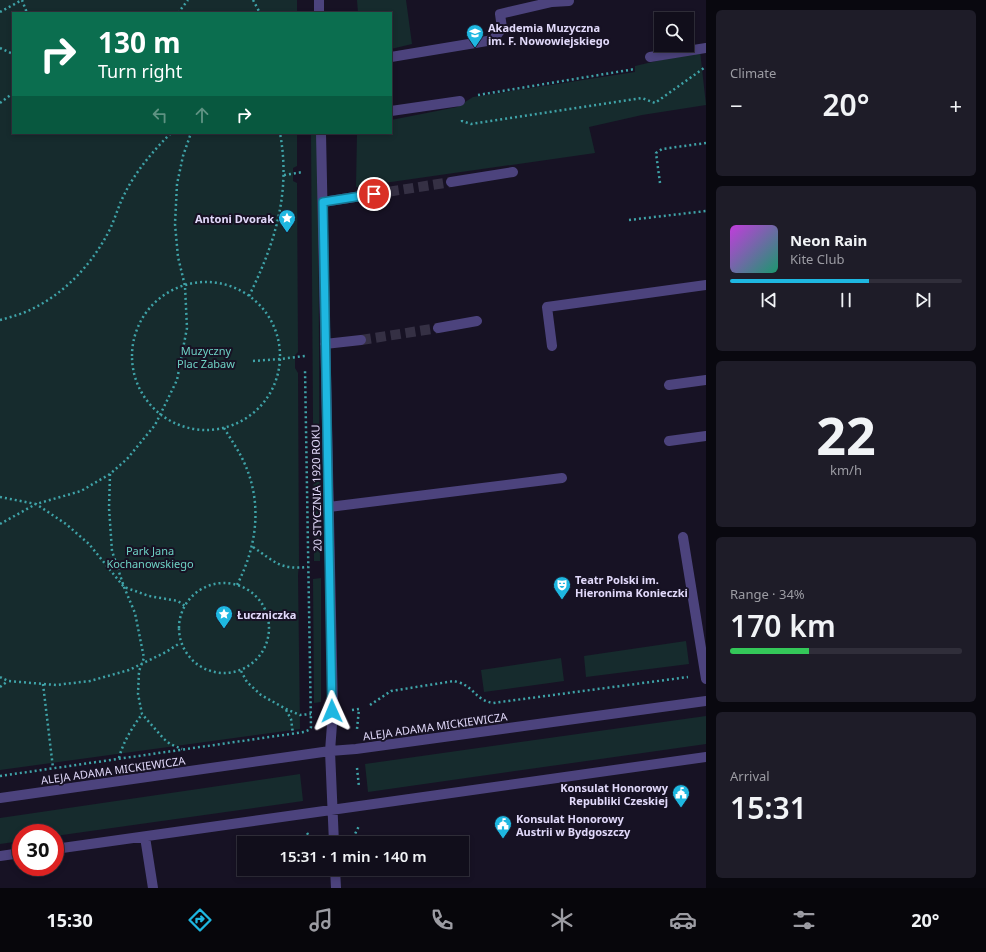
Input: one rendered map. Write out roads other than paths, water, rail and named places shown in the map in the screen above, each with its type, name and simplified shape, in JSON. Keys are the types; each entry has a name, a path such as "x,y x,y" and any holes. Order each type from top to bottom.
{"street":[{"path":"319,0 319,12"},
{"path":"392,57 493,40 502,28 500,14 552,1 569,1"},
{"path":"650,57 706,48"},
{"path":"392,111 460,101"},
{"name":"20 STYCZNIA 1920 ROKU","path":"322,134 332,711 330,751 334,836"},
{"path":"451,182 513,172"},
{"path":"323,202 374,194"},
{"path":"552,346 547,307 706,285"},
{"path":"438,328 477,321"},
{"path":"326,344 360,340"},
{"path":"669,385 706,380"},
{"path":"669,441 706,436"},
{"path":"329,507 562,478"},
{"path":"683,537 703,638 706,679"},
{"name":"ALEJA ADAMA MICKIEWICZA","path":"0,798 330,751 364,748 706,701"},
{"path":"64,848 706,757"},
{"path":"145,837 153,888"},
{"path":"0,856 12,854"},
{"path":"335,876 336,888"}],"tunnel":[{"path":"374,194 451,182"},
{"path":"361,340 438,328"}],"place":[{"name":"Akademia Muzyczna im. F. Nowowiejskiego","path":"475,48"},
{"name":"Antoni Dvorak","path":"287,233"},
{"name":"Teatr Polski im. Hieronima Konieczki","path":"562,600"},
{"name":"Łuczniczka","path":"224,629"},
{"name":"Konsulat Honorowy Republiki Czeskiej","path":"681,808"},
{"name":"Konsulat Honorowy Austrii w Bydgoszczy","path":"503,839"}],"park label":[{"name":"Muzyczny Plac Zabaw","path":"206,356"},
{"name":"Park Jana Kochanowskiego","path":"150,556"}]}
